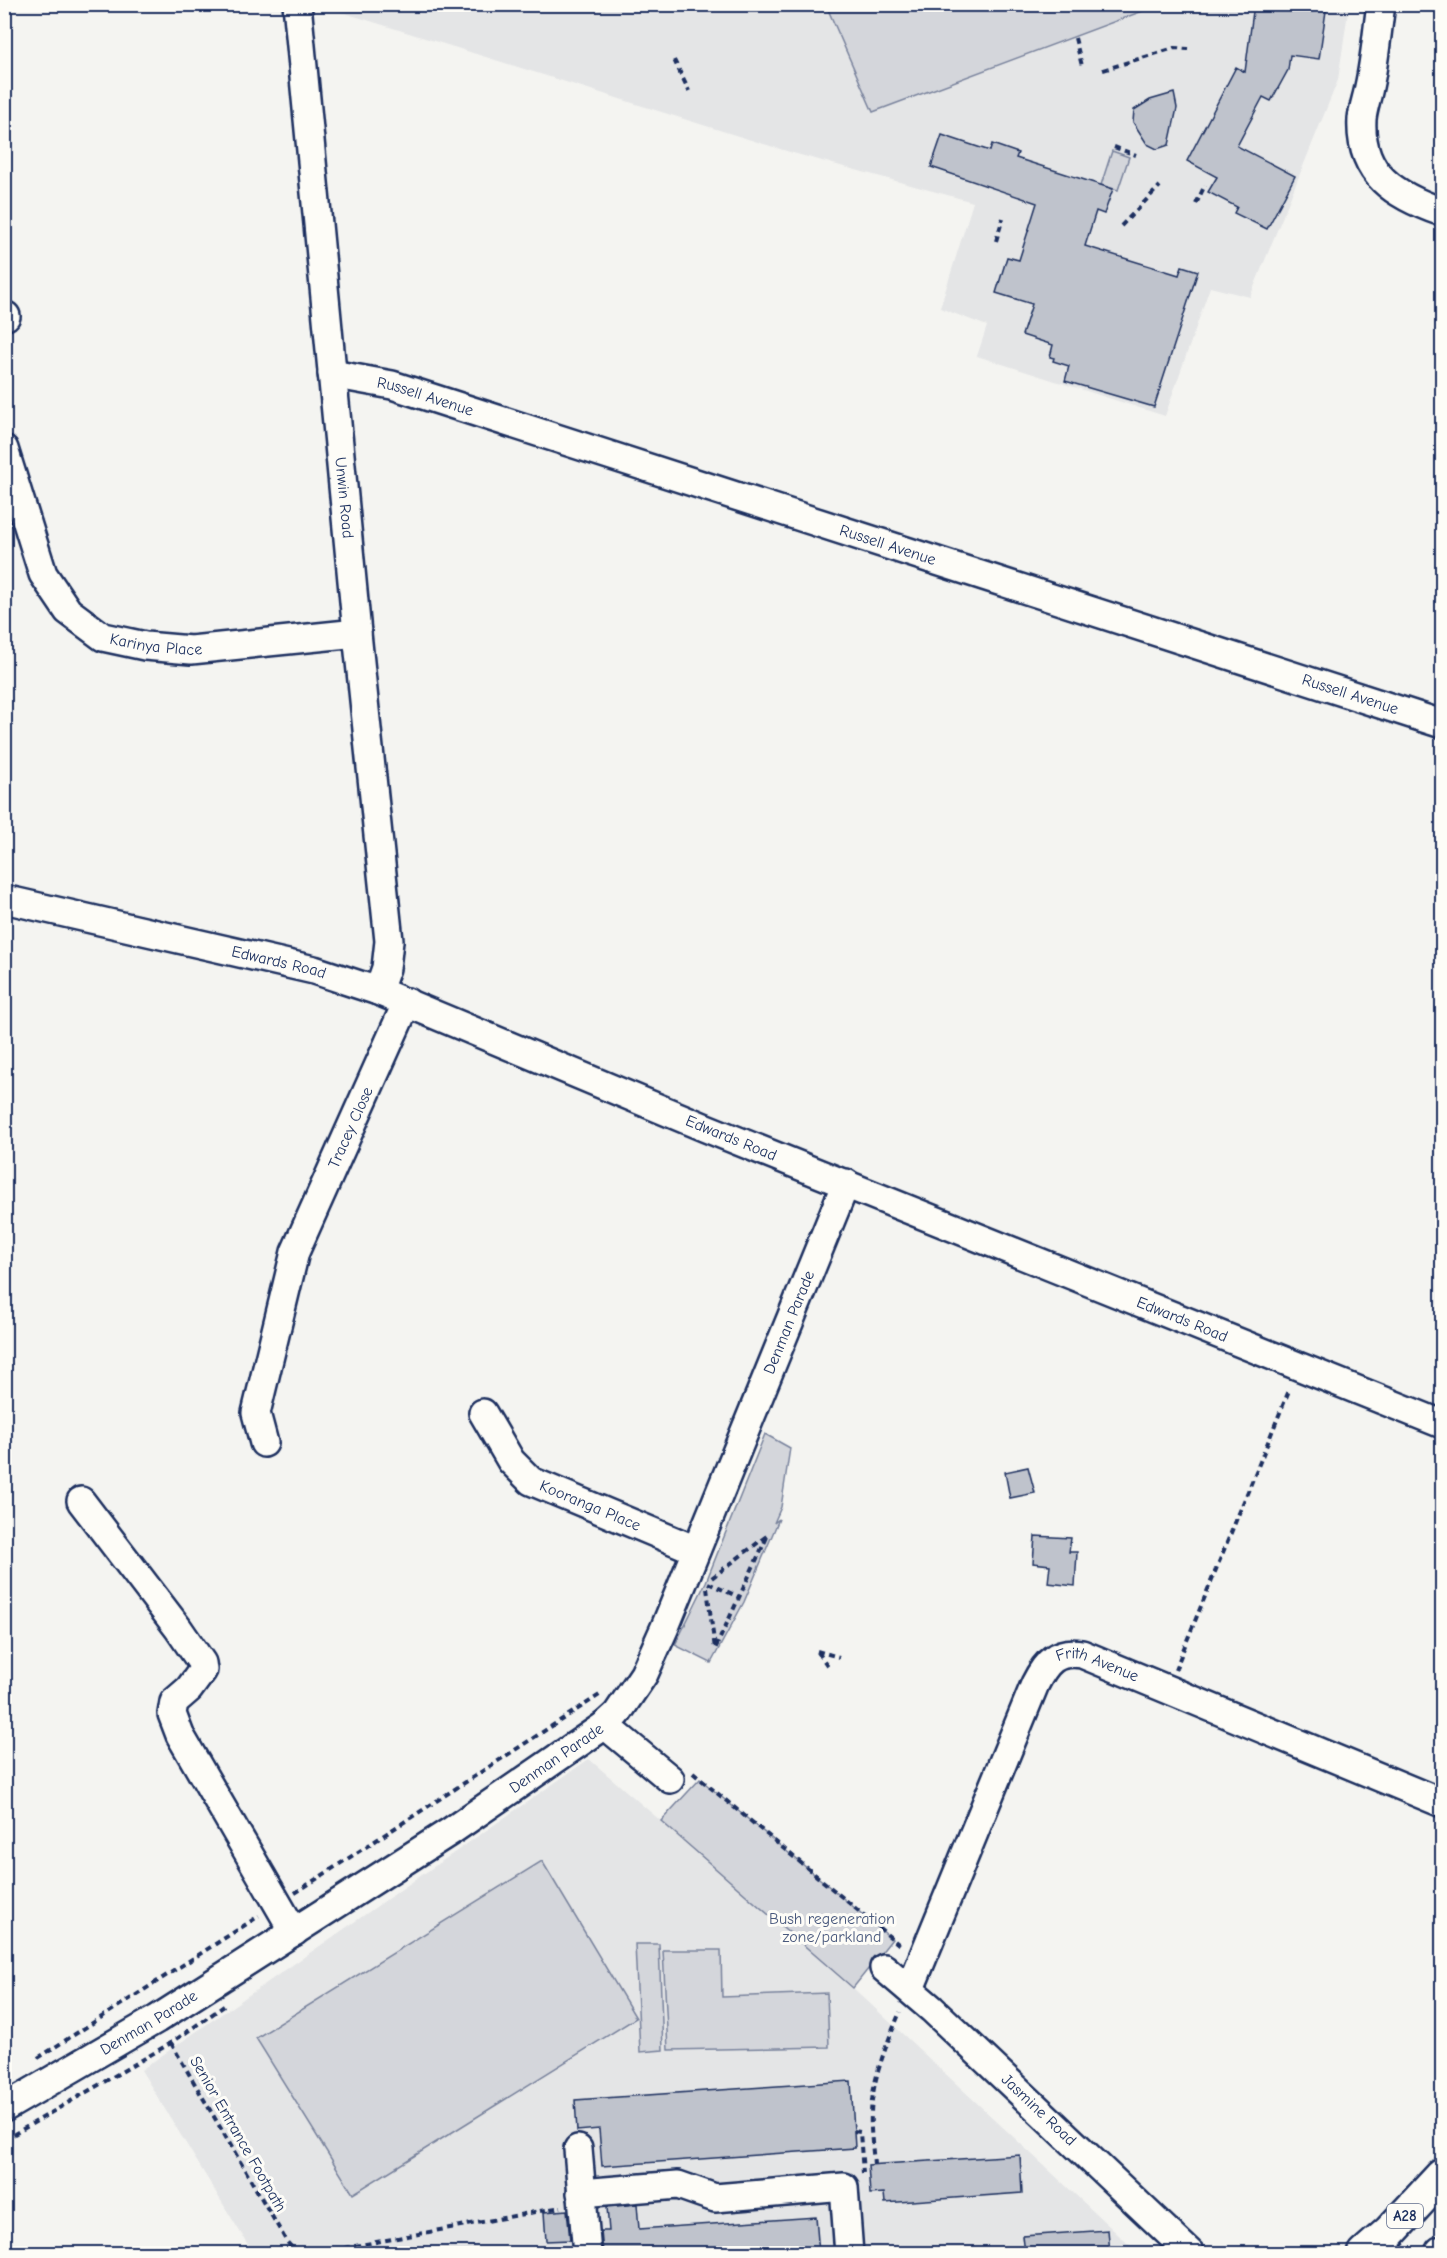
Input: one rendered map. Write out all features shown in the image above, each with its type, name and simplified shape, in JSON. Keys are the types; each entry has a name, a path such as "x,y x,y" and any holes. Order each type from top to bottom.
{"highway":[{"name":"A28","path":"1365,2253 1390,2232 1443,2175"}],"street":[{"name":"Unwin Road","path":"297,4 389,941 386,965 378,991"},
{"path":"1381,4 1370,87 1362,116 1362,135 1366,152 1378,175 1392,189 1414,202 1443,212"},
{"name":"Russell Avenue","path":"332,374 392,385 1443,724"},
{"name":"Karinya Place","path":"4,449 42,574 68,611 103,637 145,646 191,650 357,633"},
{"name":"Edwards Road","path":"4,899 314,970 378,991 706,1128 1443,1424"},
{"name":"Tracey Close","path":"264,1443 256,1413 295,1252 407,1002"},
{"name":"Denman Parade","path":"4,2108 157,2019 294,1932 451,1831 605,1725 617,1714 644,1674 665,1627 846,1183"},
{"name":"Kooranga Place","path":"483,1413 511,1461 531,1481 696,1550"},
{"path":"81,1501 202,1663 203,1670 189,1689 174,1702 172,1714 180,1735 294,1932"},
{"name":"Frith Avenue","path":"910,1989 1035,1683 1047,1664 1070,1652 1082,1654 1443,1803"},
{"path":"605,1725 679,1774"},
{"name":"Jasmine Road","path":"884,1968 910,1989 1191,2253"},
{"path":"578,2149 587,2253"},
{"path":"582,2198 678,2186 715,2198 843,2187 849,2253"}],"path":[{"path":"1075,38 1082,66"},
{"path":"1103,70 1174,48 1188,49"},
{"path":"674,60 689,91"},
{"path":"1114,147 1136,155"},
{"path":"1196,204 1205,185"},
{"path":"1120,226 1160,186"},
{"path":"996,241 1003,218"},
{"path":"1167,1690 1299,1366"},
{"path":"768,1535 715,1649 706,1582 768,1535"},
{"path":"706,1582 739,1597"},
{"path":"829,1668 817,1651 839,1657"},
{"path":"34,2061 602,1693"},
{"path":"679,1774 921,1963"},
{"path":"874,2165 871,2113 875,2085 888,2039 910,1989"},
{"name":"Senior Entrance Footpath","path":"157,2019 287,2242 295,2251 304,2253"},
{"path":"313,2253 582,2198"}],"shaded area":[{"path":"319,5 1349,5 1338,80 1250,297 1210,287 1165,416 977,356 987,326 940,308 973,202 793,153"},
{"path":"589,1759 836,1972 1138,2253 253,2253 141,2070"}],"green space":[{"path":"826,5 1148,5 1148,9 873,112"},
{"path":"1112,151 1129,157 1118,190 1101,185"},
{"path":"765,1434 790,1448 781,1507 774,1523 779,1519 744,1602 711,1663 675,1645 706,1582"},
{"name":"Bush regeneration zone/parkland","path":"700,1779 892,1939 853,1988 661,1821"},
{"path":"542,1861 636,2018 353,2194 256,2038"},
{"path":"635,1944 659,1944 663,2050 640,2052"},
{"path":"663,1950 721,1950 722,1997 827,1993 829,2047 668,2050"}],"building":[{"path":"1254,4 1327,4 1319,59 1290,55 1288,70 1271,101 1263,97 1237,146 1295,176 1267,229 1234,213 1237,207 1208,192 1217,177 1187,161 1236,67 1245,72"},
{"path":"1174,93 1177,108 1169,145 1157,149 1147,144 1133,122 1134,110 1150,100"},
{"path":"942,135 990,151 992,144 1018,153 1016,158 1113,189 1104,214 1096,211 1085,246 1179,275 1182,266 1198,271 1154,407 1065,381 1069,366 1053,361 1054,358 1050,357 1053,345 1022,335 1032,304 996,293 1007,257 1019,260 1037,203 931,167"},
{"path":"1028,1467 1035,1493 1010,1498 1005,1472"},
{"path":"1035,1536 1071,1538 1069,1552 1077,1552 1075,1586 1048,1583 1050,1565 1033,1563"},
{"path":"851,2081 855,2148 602,2166 599,2129 577,2131 575,2100"},
{"path":"1020,2155 1022,2193 885,2203 884,2193 870,2194 868,2165"},
{"path":"637,2204 639,2229 816,2217 819,2253 603,2253 601,2231 609,2231 607,2207"},
{"path":"567,2210 570,2240 546,2241 544,2212"},
{"path":"1108,2230 1110,2253 1025,2253 1023,2236"}]}
